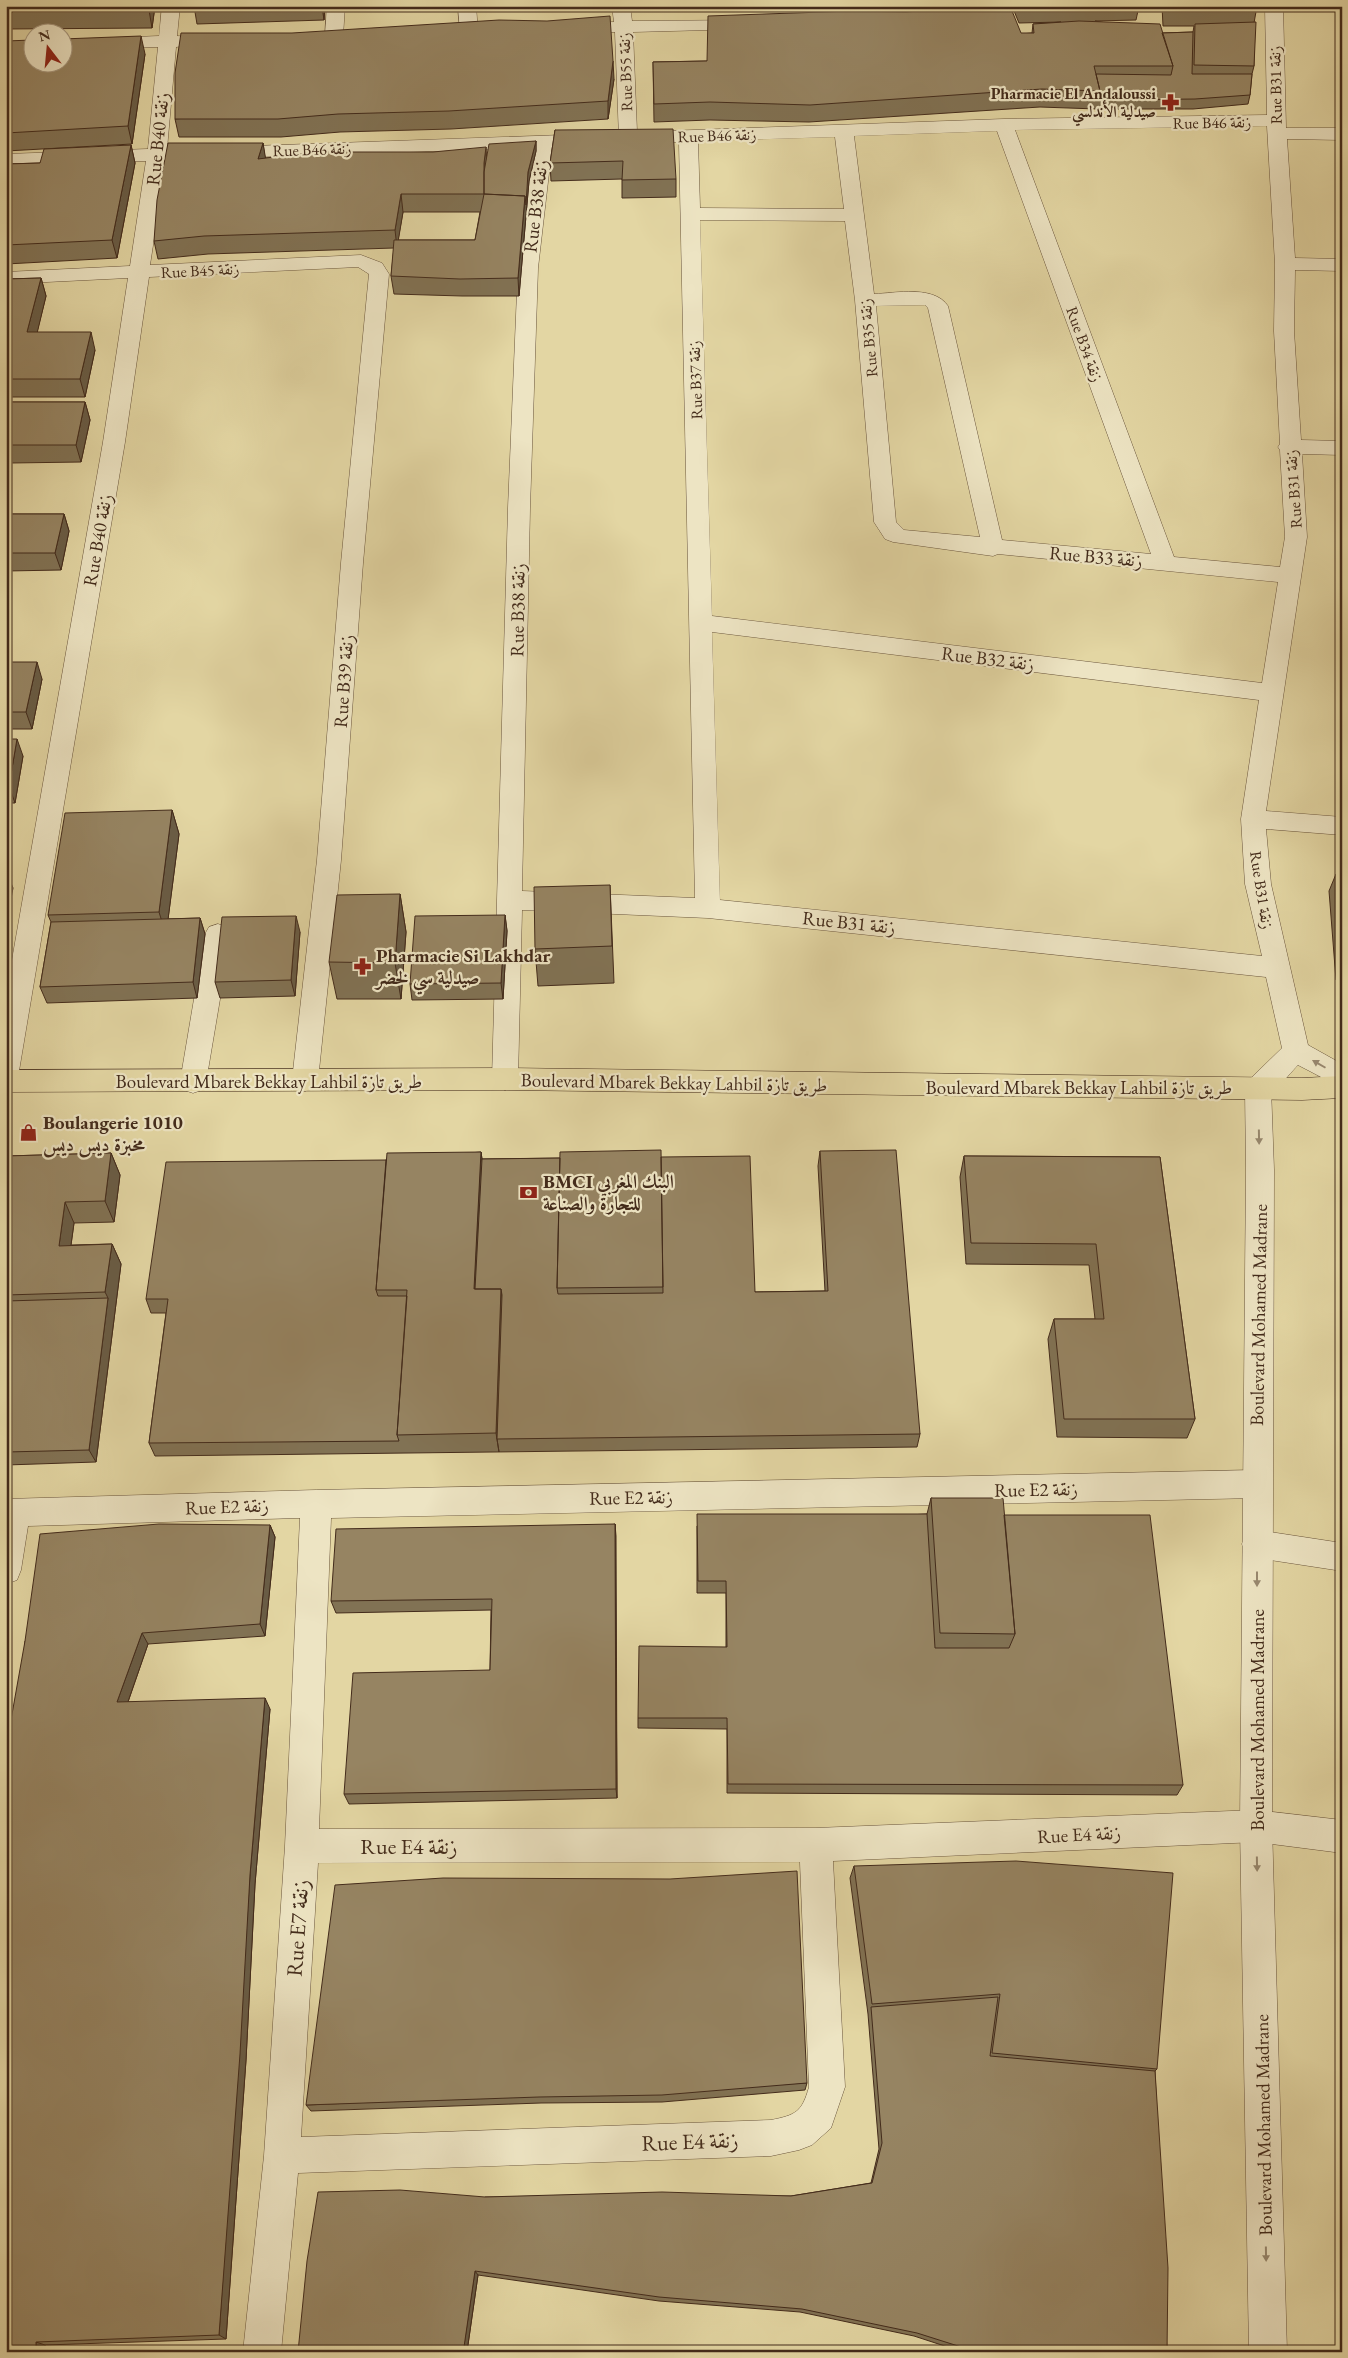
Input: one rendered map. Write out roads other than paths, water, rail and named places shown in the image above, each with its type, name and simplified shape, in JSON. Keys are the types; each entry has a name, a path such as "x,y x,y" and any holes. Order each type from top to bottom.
{"main road":[{"name":"Boulevard Mbarek Bekkay Lahbil طريق تازة","path":"6,1081 505,1080 1258,1088 1342,1087"}],"street":[{"name":"Rue B40 زنقة","path":"6,1071 114,442 157,154 171,6"},
{"path":"334,36 336,6"},
{"path":"467,6 469,32"},
{"name":"Rue B55 زنقة","path":"621,6 624,27 628,138"},
{"name":"Rue B31 زنقة","path":"1274,6 1264,34 1277,127 1285,264 1284,330 1289,447 1294,487 1296,537 1253,819 1258,884 1296,1051"},
{"path":"804,22 821,14 842,21"},
{"path":"556,29 764,23"},
{"path":"450,32 488,31"},
{"path":"314,37 353,36"},
{"path":"72,45 206,40"},
{"name":"Rue B46 زنقة","path":"6,160 1004,126 1277,127"},
{"name":"Rue B34 زنقة","path":"1004,126 1165,562"},
{"path":"1277,127 1342,134"},
{"name":"Rue B35 زنقة","path":"844,132 856,215 865,300 885,522 893,534 901,537"},
{"name":"Rue B37 زنقة","path":"688,136 708,908"},
{"name":"Rue B38 زنقة","path":"505,1080 519,508 528,268 543,142"},
{"path":"691,214 856,215"},
{"name":"Rue B45 زنقة","path":"6,278 361,261 375,267 380,274 378,282"},
{"path":"1285,264 1342,265"},
{"name":"Rue B39 زنقة","path":"305,1080 330,860 352,563 378,282"},
{"path":"865,300 924,300 932,301 938,306 993,548"},
{"path":"1289,447 1342,448"},
{"name":"Rue B33 زنقة","path":"901,537 993,548 1165,562 1290,576"},
{"name":"Rue B32 زنقة","path":"702,623 1273,693"},
{"path":"1253,819 1342,826"},
{"name":"Rue B31 زنقة","path":"510,900 708,908 1277,968"},
{"path":"192,1082 218,934"},
{"path":"1258,1088 1296,1051 1342,1078"},
{"name":"Boulevard Mohamed Madrane","path":"1258,1088 1260,1170 1256,1826 1268,2352"},
{"name":"Rue E2 زنقة","path":"10,1513 316,1504 1257,1484"},
{"name":"Rue E7 زنقة","path":"262,2352 282,2156 302,1846 316,1504"},
{"path":"6,1570 10,1513"},
{"path":"1257,1544 1342,1557"},
{"name":"Rue E4 زنقة","path":"302,1846 816,1846 1256,1826 1342,1837"},
{"name":"Rue E4 زنقة","path":"282,2156 771,2138 799,2132 819,2116 827,2087 816,1846"}],"place":[{"name":"Pharmacie El Andaloussi صيدلية الأندلسي","path":"1170,102"},
{"name":"Pharmacie Si Lakhdar صيدلية سي لخضر","path":"362,966"},
{"name":"Boulangerie 1010 مخبزة ديس ديس","path":"29,1133"},
{"name":"BMCI البنك المغربي للتجارة والصناعة","path":"529,1192"}]}
